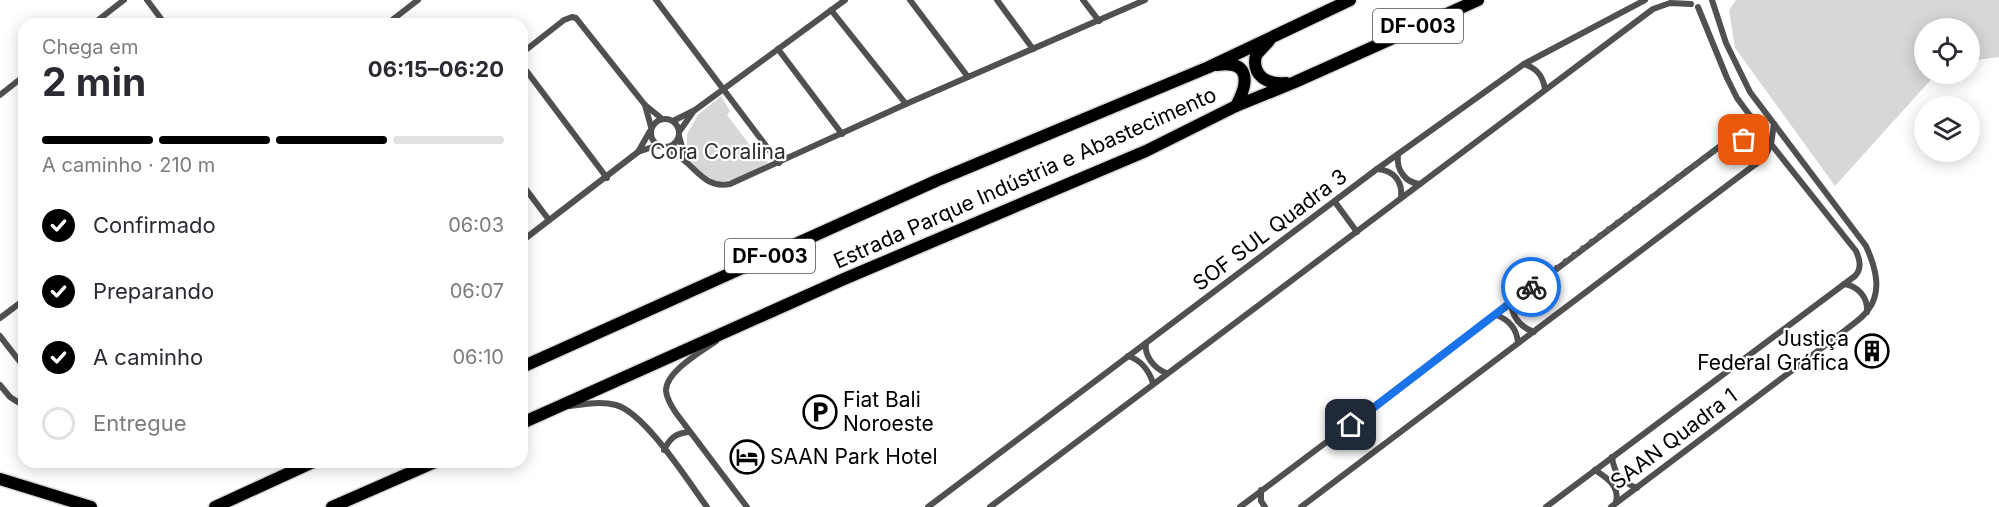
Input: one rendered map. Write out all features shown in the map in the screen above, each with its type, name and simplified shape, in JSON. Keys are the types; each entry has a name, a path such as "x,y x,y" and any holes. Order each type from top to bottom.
{"highway":[{"name":"Estrada Parque Indústria e Abastecimento","path":"528,364 938,180 1209,67 1350,0"},
{"name":"Estrada Parque Indústria e Abastecimento","path":"528,420 728,333 844,279 1146,151 1236,106 1478,0"},
{"path":"1274,36 1256,55 1256,70 1270,83 1295,82"},
{"path":"1209,67 1229,64 1236,66 1242,72 1246,79 1246,86 1236,106"},
{"path":"220,506 300,468"},
{"path":"332,507 421,468"},
{"path":"0,478 91,507"}],"street":[{"path":"101,18 124,0"},
{"path":"147,0 160,18"},
{"path":"396,17 418,0"},
{"path":"656,0 779,163"},
{"path":"528,47 564,20 576,18 645,105 662,118 673,121 695,110 845,0"},
{"path":"910,0 969,77"},
{"path":"996,0 1033,49"},
{"path":"1083,0 1099,21"},
{"path":"645,105 652,139 686,162 703,179 722,185 736,182 906,104 1145,0"},
{"name":"SOF SUL Quadra 3","path":"928,507 1377,169 1524,64 1645,0"},
{"path":"990,507 1545,89 1653,9 1670,3 1704,5 1710,0 1726,43 1750,93 1862,241 1873,262 1876,280 1875,297 1867,312"},
{"path":"1546,507 1859,271 1860,260 1856,251 1771,144 1726,78 1692,4"},
{"path":"831,10 906,104"},
{"path":"778,49 842,134"},
{"path":"1524,64 1538,72 1545,89"},
{"path":"528,73 607,178"},
{"path":"0,95 18,81"},
{"path":"666,147 674,144 695,110"},
{"path":"1240,507 1735,135 1751,116"},
{"path":"528,236 638,152 655,122 662,118"},
{"path":"673,121 686,162"},
{"path":"1301,507 1765,157 1771,144 1774,124"},
{"path":"1735,135 1750,146 1756,157 1756,164"},
{"path":"638,152 658,145"},
{"path":"1398,154 1398,168 1413,184 1420,184"},
{"path":"1765,157 1782,157"},
{"path":"1377,169 1389,171 1394,175 1402,189 1401,198"},
{"path":"528,192 549,220"},
{"path":"1335,202 1357,232"},
{"path":"1844,284 1853,286 1861,294 1868,304 1867,312"},
{"path":"1514,300 1512,309 1518,322 1534,332"},
{"path":"0,318 18,304"},
{"name":"SAAN Quadra 1","path":"1613,505 1867,312"},
{"path":"1496,315 1512,325 1518,336 1518,343"},
{"path":"728,333 682,366 667,384 668,400 689,432 747,507"},
{"path":"0,336 18,360"},
{"path":"1146,343 1146,353 1149,359 1166,373"},
{"path":"1128,356 1140,363 1150,375 1153,383"},
{"path":"0,385 18,402"},
{"path":"557,407 607,403 624,408 639,419 707,507"},
{"path":"664,450 677,434 689,432"},
{"path":"1612,457 1613,465 1619,476 1637,488"},
{"path":"1595,470 1607,478 1614,487 1617,497 1613,505"},
{"path":"1260,490 1265,507"},
{"path":"1240,507 1246,505 1252,507"}],"green space":[{"path":"1736,0 1999,0 1999,57 1980,60 1980,18 1914,18 1914,84 1927,84 1835,186 1735,48 1729,10"},
{"name":"Cora Coralina","path":"721,96 730,111 727,115 755,152 761,149 768,163 733,180 716,182 707,179 687,158 687,134 698,115"}],"way so far":[{"path":"1531,287 1735,135 1744,140"}],"place":[{"name":"Justiça Federal Gráfica","path":"1872,351"},
{"name":"Fiat Bali Noroeste","path":"820,412"},
{"name":"SAAN Park Hotel","path":"747,457"}],"route":[{"path":"1351,425 1531,287"}]}
